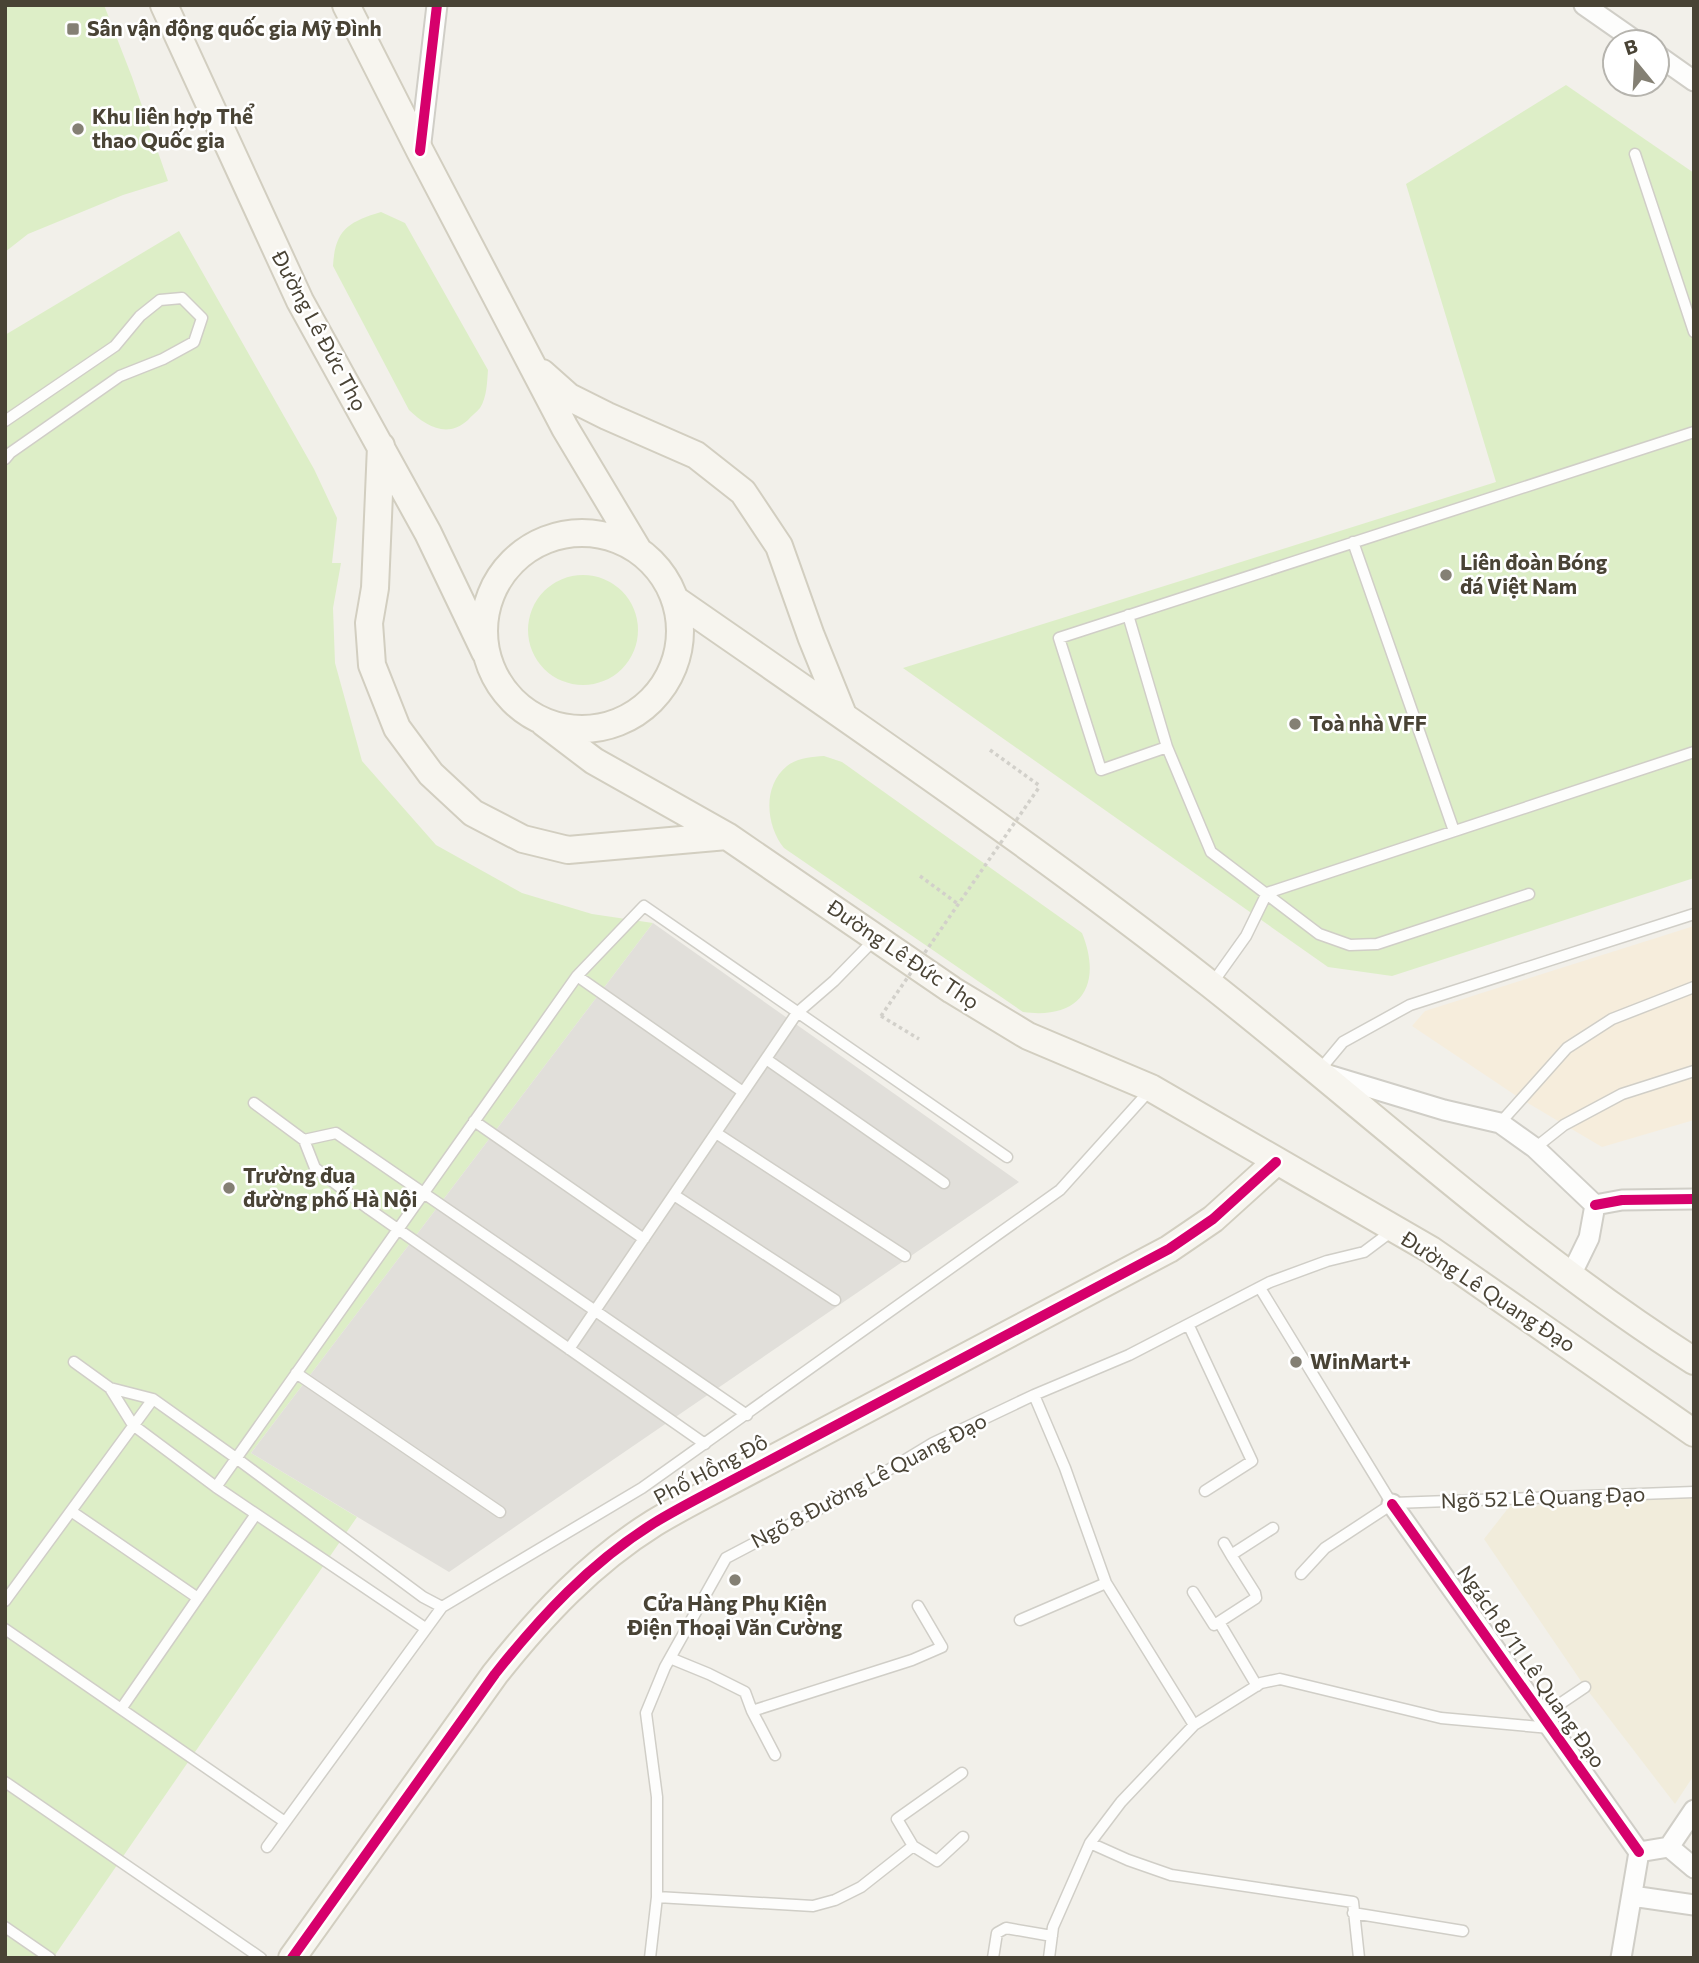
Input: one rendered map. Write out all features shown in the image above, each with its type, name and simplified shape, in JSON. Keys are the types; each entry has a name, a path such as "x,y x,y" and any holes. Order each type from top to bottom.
{"main road":[{"name":"Đường Lê Đức Thọ","path":"164,5 300,301 428,533 485,652"},
{"path":"346,5 419,151 565,428 638,550 661,572 676,600 681,631 676,663 661,691 637,713 608,727 576,730 544,723 517,706 496,682 485,652 483,619 494,586 513,560 541,541 574,533 607,536 638,550"},
{"path":"529,362 569,397 696,455 743,492 779,546 843,715"},
{"path":"381,445 375,588 369,624 372,665 397,728 431,774 473,813 523,839 568,850 727,836"},
{"path":"676,600 957,796 1211,985 1469,1197 1635,1324 1694,1361"},
{"name":"Đường Lê Đức Thọ","path":"544,723 594,761 727,836 952,989 1028,1037 1151,1088 1276,1162"},
{"name":"Đường Lê Quang Đạo","path":"1276,1162 1431,1250 1694,1433"},
{"name":"Phố Hồng Đô","path":"292,1958 495,1674 531,1628 564,1593 609,1554 654,1523 710,1492 1170,1249 1213,1219 1276,1162"}],"street":[{"path":"419,151 437,5"},
{"path":"1584,5 1617,28"},
{"path":"1671,65 1694,81"},
{"path":"1318,1072 1444,1110 1500,1123 1535,1148 1595,1205"},
{"path":"1595,1205 1622,1200 1694,1199"},
{"path":"1571,1275 1588,1238 1595,1205"},
{"name":"Ngách 8/11 Lê Quang Đạo","path":"1392,1504 1639,1852"},
{"path":"1621,1958 1639,1852 1669,1847 1694,1810"},
{"path":"1669,1847 1694,1868"},
{"path":"1632,1896 1694,1905"}],"lane":[{"path":"1635,154 1694,332"},
{"path":"5,421 115,345 140,316 160,300 182,298 202,318 194,342 163,359 120,376 5,459"},
{"path":"1167,747 1101,770 1059,639 1694,432"},
{"path":"1353,542 1454,831"},
{"path":"1128,615 1167,747 1211,852 1320,934 1350,945 1377,944 1529,894"},
{"path":"1211,985 1246,936 1267,893 1694,752"},
{"path":"216,1487 578,976 644,906 1007,1157"},
{"path":"1318,1072 1343,1042 1410,1005 1694,914"},
{"path":"569,1349 797,1013 834,981 877,937"},
{"path":"578,976 743,1092"},
{"path":"1500,1123 1567,1048 1612,1019 1694,987"},
{"path":"766,1059 944,1183"},
{"path":"1535,1148 1564,1125 1622,1094 1694,1071"},
{"path":"267,1847 442,1607 642,1488 1060,1190 1151,1088"},
{"path":"254,1103 304,1140 316,1168 397,1230 705,1444"},
{"path":"474,1121 644,1239"},
{"path":"304,1140 336,1133 747,1415"},
{"path":"716,1133 905,1256"},
{"path":"674,1195 835,1300"},
{"name":"Ngõ 8 Đường Lê Quang Đạo","path":"650,1958 657,1896 657,1797 646,1713 670,1658 726,1558 857,1489 933,1443 1034,1395 1129,1355 1260,1288 1326,1261 1364,1252 1393,1230"},
{"name":"Ngách 8/11 Lê Quang Đạo","path":"1260,1288 1392,1504"},
{"path":"1189,1326 1252,1461 1205,1491"},
{"path":"74,1362 110,1388 153,1399 423,1597 442,1607"},
{"path":"296,1373 500,1512"},
{"path":"110,1388 133,1425 216,1487 425,1628"},
{"path":"1034,1395 1065,1468 1106,1583 1194,1725"},
{"path":"5,1601 153,1399"},
{"name":"Ngõ 52 Lê Quang Đạo","path":"1392,1504 1694,1492"},
{"path":"1301,1574 1325,1548 1392,1504"},
{"path":"71,1511 198,1598"},
{"path":"121,1709 256,1514"},
{"path":"1231,1555 1273,1528"},
{"path":"1193,1592 1214,1625 1256,1598 1224,1543"},
{"path":"1020,1619 1106,1583"},
{"path":"752,1711 912,1660 942,1647 918,1606"},
{"path":"1219,1622 1257,1686"},
{"path":"5,1629 285,1822"},
{"path":"670,1658 745,1692 775,1755"},
{"path":"1049,1958 1053,1927 1090,1843 1121,1802 1194,1725 1257,1686 1280,1679 1441,1718 1546,1722 1585,1687"},
{"path":"962,1773 897,1819 913,1846 937,1861 963,1837"},
{"path":"5,1782 261,1958"},
{"path":"1090,1843 1171,1875 1353,1902 1359,1958"},
{"path":"657,1896 813,1906 861,1887 913,1846"},
{"path":"1353,1913 1463,1931"},
{"path":"5,1927 50,1958"},
{"path":"993,1958 997,1933 1006,1928 1052,1936"}],"path":[{"path":"919,1039 881,1016 1040,786 990,750"},
{"path":"920,876 958,904"}],"shaded area":[{"path":"653,923 1019,1182 449,1572 251,1453"},
{"path":"1694,926 1694,1120 1602,1147 1521,1099 1412,1026 1425,1011"},
{"path":"1694,1497 1694,1775 1675,1804 1585,1687 1484,1539 1509,1507"}],"green space":[{"name":"Khu liên hợp Thể thao Quốc gia","path":"5,5 104,5 168,181 123,195 28,234 5,252"},
{"name":"Liên đoàn Bóng đá Việt Nam","path":"1566,85 1694,173 1694,878 1392,976 1328,967 903,668 1496,482 1406,184"},
{"path":"381,212 405,223 488,370 480,408 460,426 452,429 430,425 409,410 333,266 337,244 345,229"},
{"name":"Trường đua đường phố Hà Nội","path":"179,231 314,469 337,518 332,563 341,563 333,608 335,663 362,761 436,845 522,893 592,914 653,923 251,1453 357,1517 53,1958 5,1958 5,335"},
{"path":"583,575 604,579 622,591 634,609 638,630 634,651 622,669 604,681 583,685 562,681 544,669 532,651 528,630 532,609 544,591 562,579"},
{"path":"824,756 842,762 1082,933 1090,968 1088,983 1082,995 1073,1004 1060,1010 1023,1012 784,848 770,818 773,784 791,763 804,758"}],"cycle path":[{"path":"420,151 437,5"},
{"path":"292,1958 495,1674 549,1611 609,1555 682,1507 1169,1249 1213,1219 1276,1162"},
{"path":"1595,1205 1622,1200 1694,1199"},
{"path":"1392,1504 1639,1852"}],"place":[{"name":"Sân vận động quốc gia Mỹ Đình","path":"73,29"},
{"name":"Khu liên hợp Thể thao Quốc gia","path":"78,129"},
{"name":"Liên đoàn Bóng đá Việt Nam","path":"1446,575"},
{"name":"Toà nhà VFF","path":"1295,724"},
{"name":"Trường đua đường phố Hà Nội","path":"229,1188"},
{"name":"WinMart+","path":"1296,1362"},
{"name":"Cửa Hàng Phụ Kiện Điện Thoại Văn Cường","path":"735,1580"}]}
